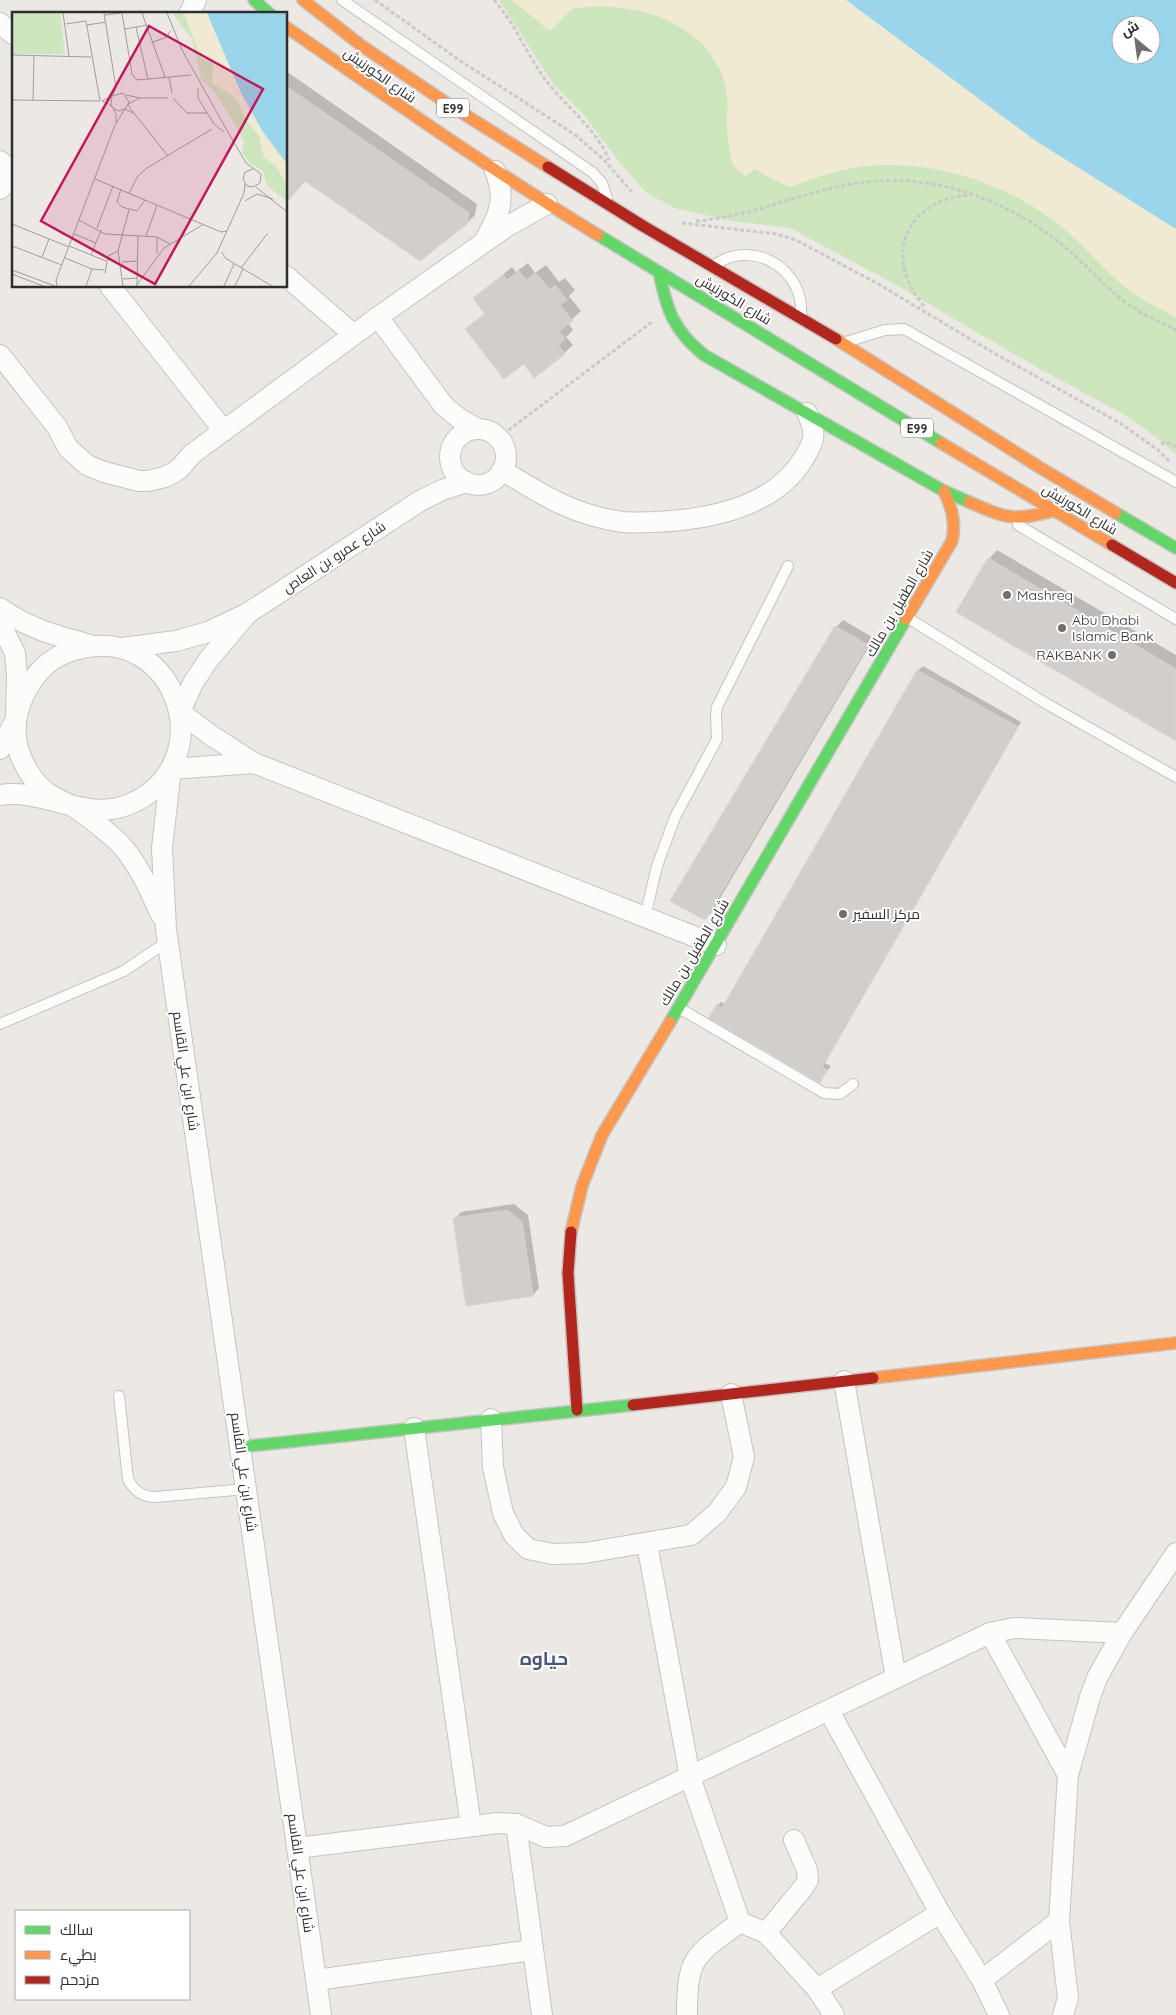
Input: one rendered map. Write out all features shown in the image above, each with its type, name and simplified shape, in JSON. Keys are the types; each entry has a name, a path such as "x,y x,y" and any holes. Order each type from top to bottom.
{"main road":[{"path":"254,0 268,12"},
{"name":"شارع الكورنيش","path":"303,0 362,46 452,106 610,206 842,343 1039,467 1176,548"},
{"name":"شارع الكورنيش","path":"288,28 495,171 547,204 1176,583"},
{"path":"297,35 310,30"},
{"path":"338,41 352,47 362,46"},
{"path":"659,272 667,310 673,324 692,346 704,355 944,491 1004,517"},
{"path":"944,491 954,517 952,541"},
{"path":"986,521 1004,517 1026,518 1054,511"},
{"path":"952,541 964,532"},
{"name":"شارع الطفيل بن مالك","path":"577,1410 568,1273 570,1235 582,1186 602,1135 716,945 952,541"},
{"path":"240,1447 731,1394 1176,1343"}],"street":[{"path":"190,12 196,0"},
{"path":"0,23 12,33"},
{"path":"0,161 12,174"},
{"path":"482,244 497,219 499,212 500,187 495,171"},
{"path":"0,189 12,178"},
{"path":"0,355 57,427 68,434 82,449 98,460 134,470 156,470 176,458 192,454 353,334 516,221 547,204"},
{"path":"288,278 353,334"},
{"path":"112,288 224,431"},
{"path":"378,317 444,406 478,429 489,431 498,438 506,454 502,470 491,482 474,484 467,482 458,477 453,469 450,426 444,406"},
{"path":"502,470 549,500 580,512 624,522 678,521 718,514 751,502 783,484 796,470 809,449 814,436 813,425 807,413"},
{"path":"451,454 462,434 478,429"},
{"path":"809,449 844,434"},
{"name":"شارع عمرو بن العاص","path":"420,501 436,482 451,454"},
{"name":"شارع عمرو بن العاص","path":"120,648 176,641 208,632 248,613 420,501 442,490 467,482"},
{"path":"0,608 17,621 54,636 92,645 120,648 141,657 159,671 173,690 180,712 182,731 178,751 171,769 153,790 129,805 101,810 74,807 25,795 0,795"},
{"name":"شارع عمرو بن العاص","path":"180,712 193,683 209,659 248,613"},
{"path":"0,623 15,653 18,747 29,773 48,794 74,807"},
{"path":"0,749 16,718 24,691 41,669 64,652 92,645"},
{"path":"180,712 209,734 254,763 716,945"},
{"path":"171,769 254,763"},
{"name":"شارع ابن علي القاسم","path":"171,769 162,848 167,935 321,2015"},
{"name":"شارع ابن علي القاسم","path":"74,807 121,845 132,860 145,879 167,935"},
{"path":"844,1381 896,1678"},
{"path":"491,1419 493,1467 503,1513 514,1535 528,1549 553,1554 584,1554 691,1536 717,1513 736,1487 744,1457 731,1394"},
{"path":"414,1428 471,1826"},
{"path":"647,1544 690,1777 740,1922 766,1933 817,1989 834,2015"},
{"path":"1063,2015 1068,1998 1060,1921 1068,1775 1097,1678 1122,1633 1176,1553"},
{"path":"297,1848 498,1823 516,1824 546,1837 565,1836 990,1633 1014,1628 1122,1633"},
{"path":"990,1633 1068,1775"},
{"path":"829,1711 940,1913 982,1980 999,2015"},
{"path":"516,1824 542,2015"},
{"path":"766,1933 808,1880 807,1870 794,1840"},
{"path":"817,1989 940,1913"},
{"path":"982,1980 1060,1921"},
{"path":"687,2015 689,1977 693,1962 703,1950 740,1922"},
{"path":"316,1980 533,1950"}],"lane":[{"path":"342,0 458,82 530,128 592,172 602,183 610,206"},
{"path":"712,267 721,261 743,255 754,255 775,262 791,277 797,286 802,308 801,319"},
{"path":"842,343 886,330 904,329 1176,482"},
{"path":"1004,517 1176,619"},
{"path":"645,918 657,866 675,817 716,739 717,707 788,566"},
{"path":"907,618 1047,704 1176,777"},
{"path":"0,1024 124,971 138,963 167,935"},
{"path":"678,1007 824,1093 829,1095 840,1094 853,1084"},
{"path":"119,1396 128,1478 136,1490 148,1497 156,1497 246,1488"}],"path":[{"path":"375,0 459,60 574,134 604,160 635,195"},
{"path":"494,0 507,17 545,79 562,100 592,130 609,160"},
{"path":"696,221 730,217 852,184 877,181 920,181 958,189 1005,208 1034,225 1071,252 1121,300 1153,320 1176,330"},
{"path":"924,306 909,284 903,265 902,245 909,227 921,213 932,206 954,197 975,195"},
{"path":"677,221 698,226 776,234 796,240 880,285 985,348 1120,423 1158,450 1176,467"},
{"path":"498,438 667,310"},
{"path":"1161,444 1167,442 1176,447"}],"green space":[{"path":"499,0 512,0 550,31 565,15 575,8 596,6 640,11 661,17 680,26 697,39 711,54 721,72 728,97 727,126 741,150 756,169 790,187 823,175 858,167 912,166 965,176 991,185 1039,210 1067,231 1123,285 1148,302 1176,317 1176,455 1161,441 1127,416 1040,369 898,286 790,228 732,221 674,208 647,193 625,169 582,113 554,85"}],"sand":[{"path":"512,0 846,0 1036,141 1176,229 1176,317 1148,302 1123,285 1067,231 1039,210 991,185 965,176 912,166 885,165 858,167 840,171 789,187 755,169 745,176 733,165 727,133 727,93 721,72 710,54 696,39 679,26 660,17 639,11 618,7 596,6 575,8 565,15 550,31"}],"water":[{"path":"846,0 1176,0 1176,229 1036,141"}],"building":[{"path":"288,87 469,213 467,224 420,261 305,181 288,201"},
{"path":"519,271 526,280 536,273 550,290 555,285 567,300 560,305 573,321 559,331 565,339 558,345 565,354 534,378 524,364 504,379 465,329 485,314 473,298 503,275 507,280"},
{"path":"988,558 1176,669 1176,741 956,612"},
{"path":"835,626 868,645 705,920 670,901"},
{"name":"مركز السفير","path":"917,670 1018,727 822,1067 827,1070 820,1083 709,1018 716,1005 722,1008"},
{"path":"507,1210 522,1222 533,1296 466,1306 453,1218"}],"traffic: fast":[{"path":"254,0 268,12"},
{"path":"598,235 941,443"},
{"path":"659,272 665,297 678,328 693,346 704,355 944,491 969,502"},
{"path":"1116,513 1176,548"},
{"path":"670,1022 906,619"},
{"path":"240,1447 633,1405"}],"traffic: slow":[{"path":"303,0 362,46 451,106 548,167"},
{"path":"288,28 479,159 598,235"},
{"path":"836,339 1039,467 1116,513"},
{"path":"941,443 1112,545"},
{"path":"906,619 952,541 954,528 949,503 944,491"},
{"path":"969,502 1011,517 1054,511"},
{"path":"571,1232 582,1186 602,1135 670,1022"},
{"path":"873,1378 1176,1343"}],"traffic: jam":[{"path":"548,167 643,226 836,339"},
{"path":"1112,545 1176,583"},
{"path":"571,1232 568,1273 577,1410"},
{"path":"633,1405 873,1378"}],"place":[{"name":"Mashreq","path":"1007,595"},
{"name":"Abu Dhabi Islamic Bank","path":"1062,628"},
{"name":"RAKBANK","path":"1112,655"},
{"name":"مركز السفير","path":"843,914"}],"district":[{"name":"حياوه","path":"544,1658"}]}
